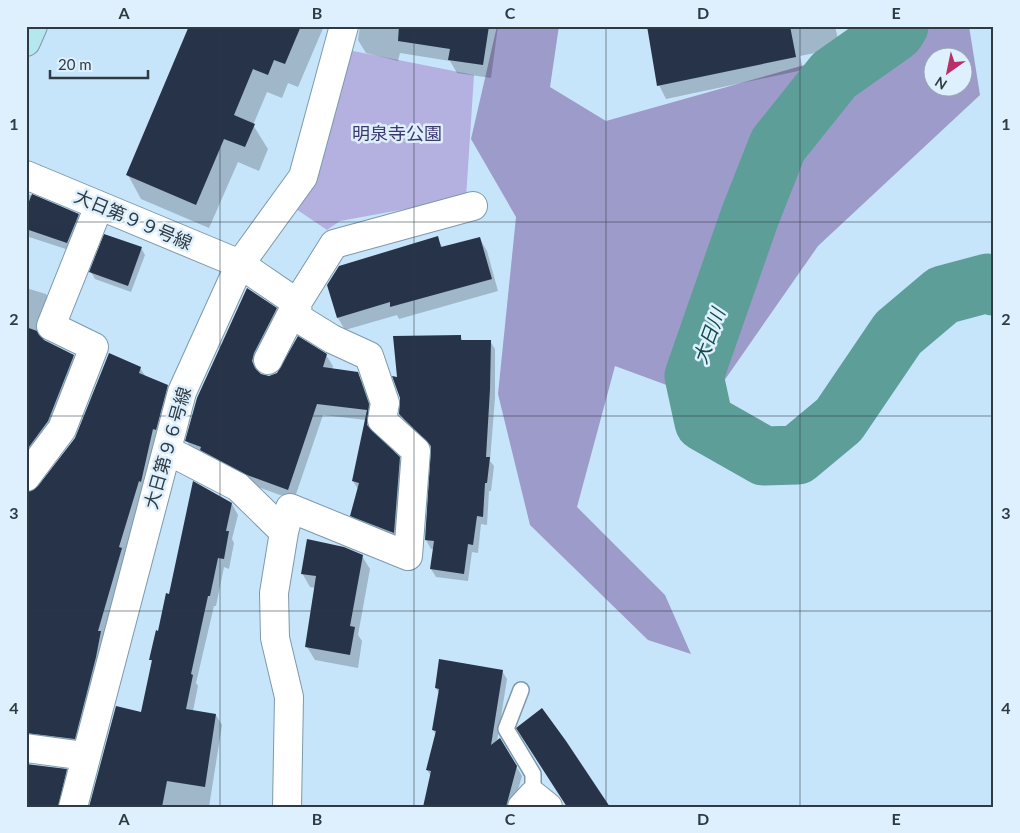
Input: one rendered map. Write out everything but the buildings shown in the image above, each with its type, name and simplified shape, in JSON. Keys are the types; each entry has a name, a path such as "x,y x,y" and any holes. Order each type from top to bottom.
{"street":[{"path":"26,42 33,26"},
{"name":"大日第９６号線","path":"73,807 182,392 240,264 303,177 344,26"},
{"name":"大日第９９号線","path":"26,175 240,264 297,303"},
{"path":"26,477 62,429 94,347 51,326 99,206"},
{"path":"268,360 297,303 334,244 472,206"},
{"path":"287,807 289,696 275,638 274,594 284,532 290,508 408,556 416,451 382,420 385,403 369,356 332,339 298,318 297,303"},
{"path":"167,450 238,487 284,532"},
{"path":"26,748 85,756"}],"lane":[{"path":"521,690 506,729 533,774 534,803"}],"green space":[{"name":"明泉寺公園","path":"343,49 474,75 466,198 340,221 327,230 293,207"}],"shaded area":[{"path":"497,26 559,26 550,87 606,121 865,48 861,26 969,26 980,95 818,246 710,401 615,366 577,507 665,595 691,654 648,640 530,525 498,394 516,217 471,139"}],"waterway":[{"name":"大日川","path":"899,26 895,32 834,75 778,145 750,216 694,376 704,422 764,456 797,455 839,420 898,333 943,295 988,283 994,286"}]}
